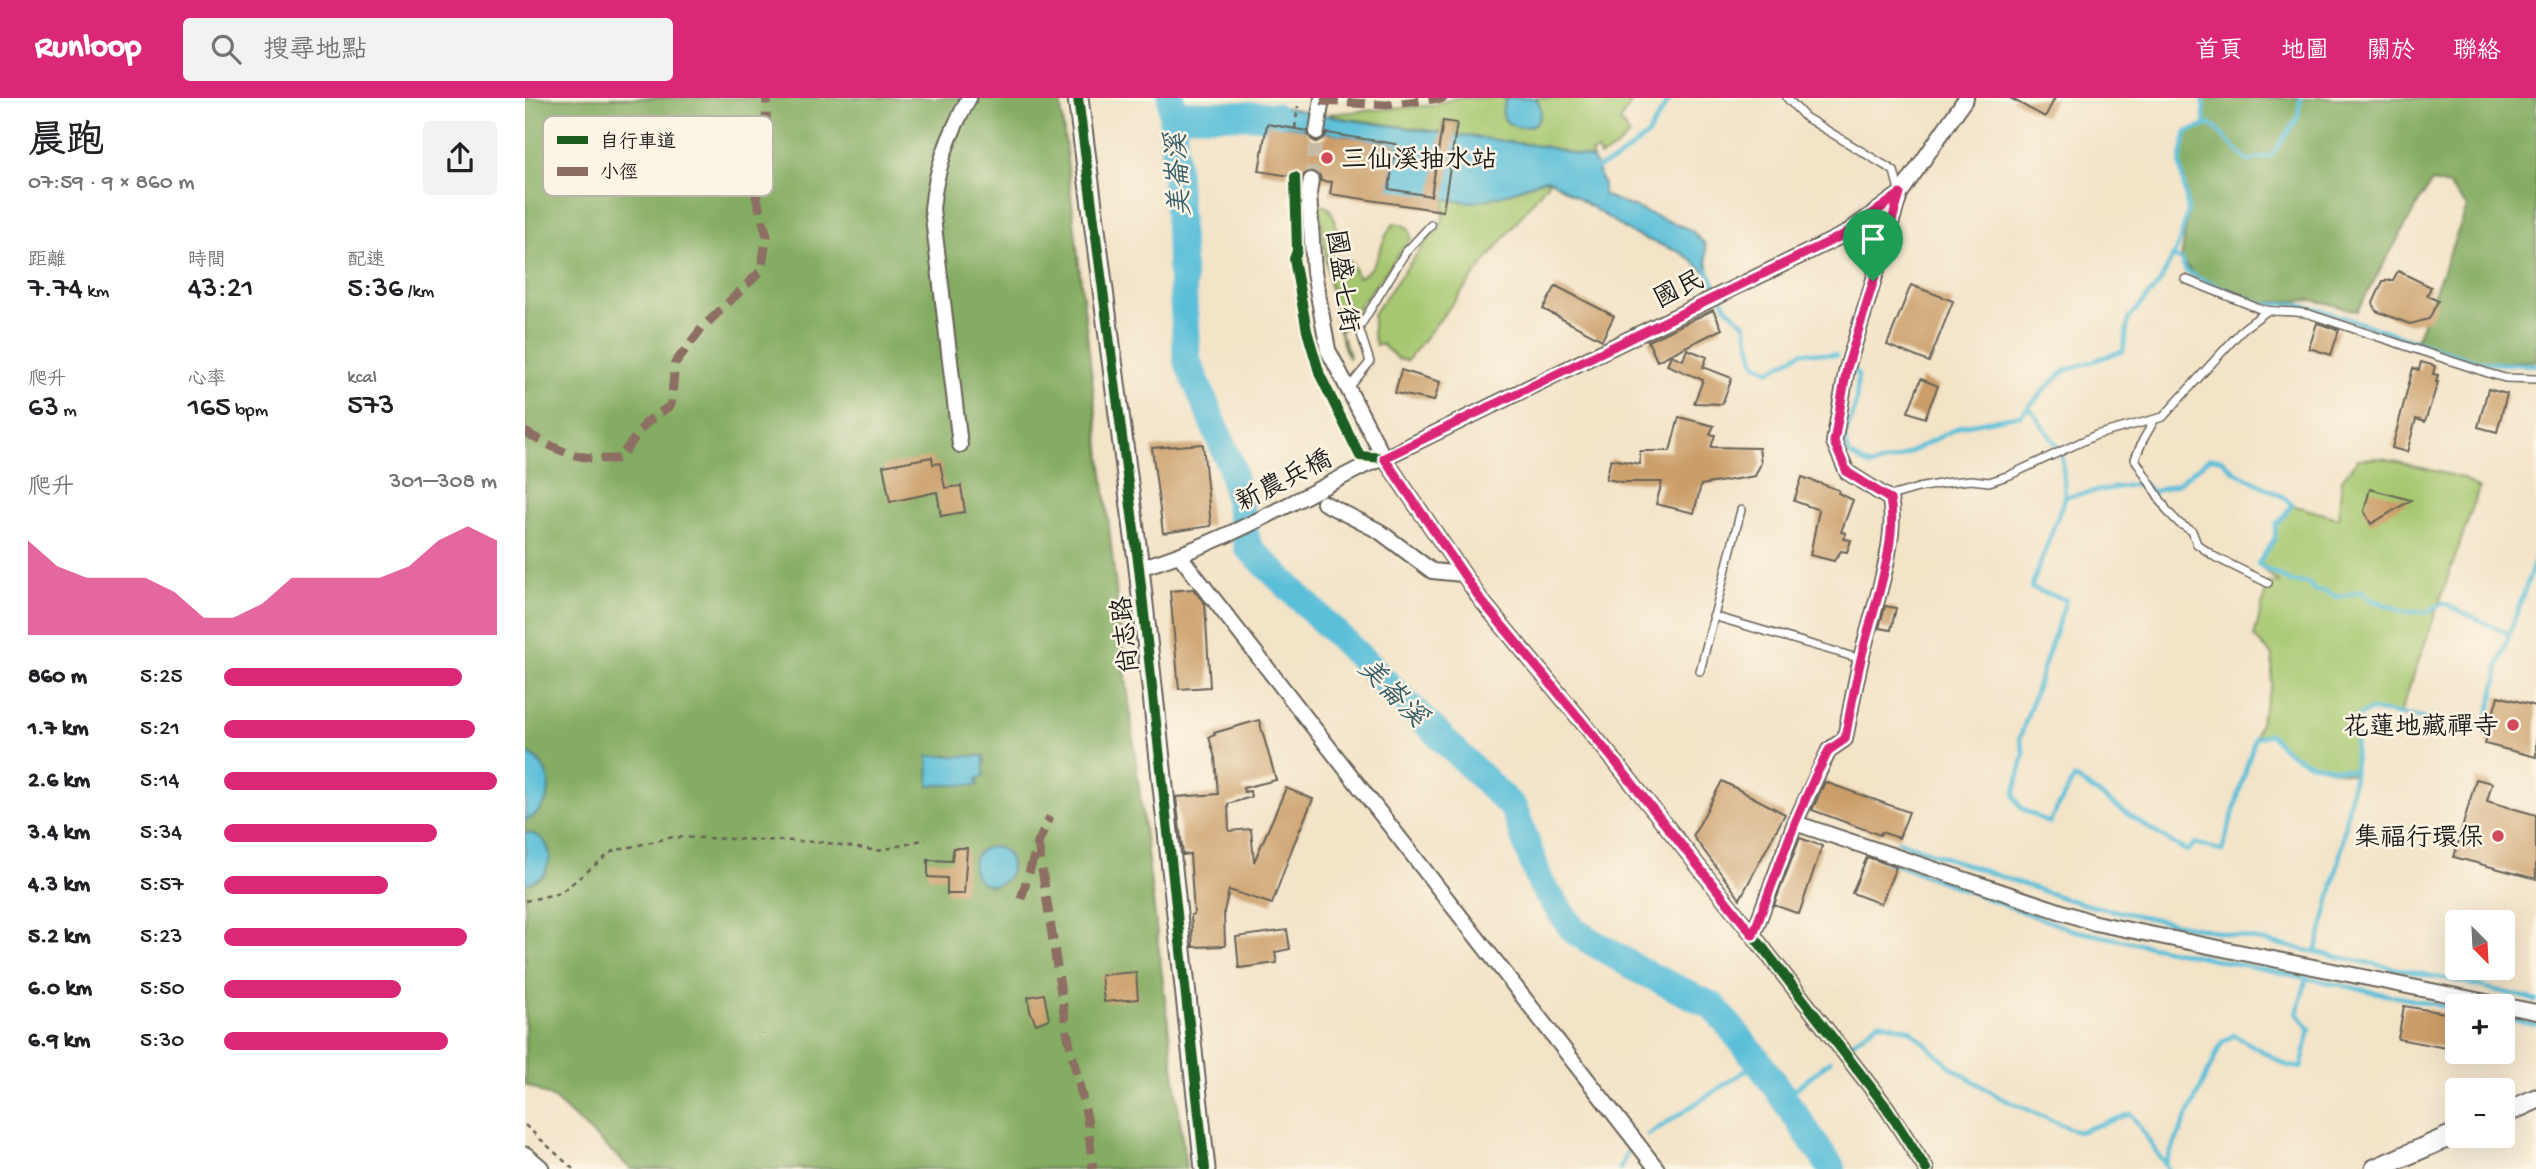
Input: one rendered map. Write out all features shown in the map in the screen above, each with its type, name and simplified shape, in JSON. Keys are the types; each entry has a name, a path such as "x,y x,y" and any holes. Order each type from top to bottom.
{"street":[{"path":"960,445 932,209 935,182 950,133 969,98"},
{"name":"尚志路","path":"1078,98 1139,568 1205,1169"},
{"path":"1317,132 1322,98"},
{"name":"國民","path":"1366,465 1845,234 1900,194 1966,98"},
{"name":"國盛七街","path":"1311,180 1309,194 1319,306 1328,350 1384,458 1481,600 1613,759 1753,935 1887,1108 1926,1169"},
{"path":"1753,935 1795,823 1829,750 1845,739 1861,659 1879,594 1892,526 1890,499 1847,472 1834,442 1847,368 1900,194"},
{"name":"新農兵橋","path":"1139,568 1180,556 1223,537 1366,465"},
{"path":"1324,503 1379,531 1432,571 1462,574"},
{"path":"1180,556 1657,1169"},
{"path":"1795,823 2095,923 2536,1012"},
{"path":"2515,1109 2536,1099"},
{"path":"2375,1169 2445,1138"},
{"path":"525,1157 539,1169"}],"lane":[{"path":"1787,98 1805,117 1894,171 1900,194"},
{"path":"1348,390 1370,362 1359,328 1405,253 1431,225"},
{"path":"2185,279 2267,310 2293,310 2309,314 2505,378 2536,379"},
{"path":"1887,497 1951,482 1989,482 2096,435 2163,416 2243,328 2267,310"},
{"path":"2156,418 2135,458 2159,498 2174,518 2192,531 2197,544 2215,557 2268,583"},
{"path":"1700,671 1741,510"},
{"path":"1713,616 1861,659"}],"path":[{"path":"1297,128 1300,101"},
{"path":"1292,177 1292,201"},
{"path":"525,901 560,893 613,851 673,837 823,842 878,851 926,839"},
{"path":"525,1125 573,1169"}],"green space":[{"path":"525,98 1060,98 1135,755 1186,1169 631,1169 554,1099 525,1084"},
{"path":"1455,98 1634,98 1620,121 1630,135 1600,157 1598,151 1591,153 1593,159 1547,147 1455,135 1457,123 1443,121 1441,132 1329,116 1435,105"},
{"path":"2203,98 2536,98 2536,361 2488,363 2416,341 2467,207 2449,186 2432,182 2357,311 2313,300 2260,303 2196,277 2181,260 2188,211 2180,163 2186,132 2205,125"},
{"path":"1545,179 1550,180 1407,361 1398,359 1381,344 1376,346 1373,314 1425,243 1442,225 1445,199 1484,199"},
{"path":"1319,205 1328,207 1334,219 1337,230 1335,256 1351,263 1358,277 1372,266 1395,223 1407,227 1411,238 1340,332 1333,302"},
{"path":"1341,334 1350,357 1348,358"},
{"path":"2382,458 2463,478 2479,489 2400,714 2371,710 2357,717 2354,775 2319,766 2298,757 2288,752 2270,735 2255,738 2271,688 2273,656 2254,637 2268,583 2279,583 2258,564 2274,538 2276,525 2292,505 2338,518 2342,479 2358,459"}],"water":[{"path":"1507,98 1536,98 1541,111 1538,120 1522,127 1512,125 1505,120 1503,111"},
{"path":"1268,104 1350,120 1547,147 1593,159 1603,184 1603,195 1691,230 1705,244 1709,274 1682,253 1633,234 1550,180 1545,179 1481,201 1467,202 1388,192 1396,144 1262,122"},
{"path":"525,752 543,767 549,786 543,806 525,821"},
{"path":"928,756 984,756 984,776 977,779 978,785 929,785"},
{"path":"525,832 543,840 550,858 544,875 527,884 525,884"},
{"path":"992,847 1005,853 1011,866 1005,879 992,885 979,879 973,866 979,853"}],"building":[{"path":"2010,98 2055,98 2045,117"},
{"name":"三仙溪抽水站","path":"1443,121 1457,123 1443,211 1330,194 1332,182 1321,181 1320,176 1313,171 1307,171 1302,178 1259,171 1267,124 1307,131 1316,142 1327,133 1396,144 1389,189 1431,196"},
{"path":"2398,271 2431,287 2427,295 2438,301 2429,319 2410,324 2376,311 2373,303 2383,281 2393,280"},
{"path":"1911,285 1953,301 1929,362 1887,345"},
{"path":"1556,286 1614,316 1602,340 1543,309"},
{"path":"1713,310 1722,329 1657,361 1648,341"},
{"path":"2317,323 2339,330 2331,355 2309,348"},
{"path":"1687,349 1707,357 1703,367 1732,378 1722,404 1694,403 1703,380 1667,365 1671,355 1683,360"},
{"path":"2421,362 2435,366 2433,374 2438,375 2438,382 2425,422 2416,419 2407,452 2392,448 2413,368 2419,370"},
{"path":"1401,370 1440,382 1434,401 1395,393"},
{"path":"1921,379 1938,386 1925,418 1908,412"},
{"path":"2488,389 2507,394 2497,432 2478,427"},
{"path":"1679,417 1714,426 1710,434 1715,435 1711,447 1759,448 1761,463 1755,476 1701,485 1694,513 1656,504 1662,482 1622,482 1606,479 1611,459 1640,464 1640,451 1670,451"},
{"path":"1203,444 1211,526 1163,533 1152,448"},
{"path":"932,457 933,464 940,463 945,488 961,486 965,512 941,516 937,492 890,502 883,466"},
{"path":"1802,477 1839,490 1838,493 1853,500 1841,532 1846,533 1844,539 1851,540 1847,552 1841,551 1834,561 1810,555 1819,510 1794,501"},
{"path":"2370,489 2411,500 2371,524 2364,511"},
{"path":"1193,589 1205,604 1210,687 1179,689 1170,591"},
{"path":"1885,606 1896,608 1891,630 1879,628"},
{"name":"花蓮地藏禪寺","path":"2498,696 2536,706 2536,757 2485,744"},
{"path":"1259,720 1276,780 1243,788 1244,792 1250,791 1251,797 1228,804 1229,831 1251,829 1254,862 1286,788 1313,799 1272,904 1229,890 1224,911 1225,946 1193,947 1190,854 1183,855 1176,797 1218,794 1215,758 1209,737 1215,735 1214,733"},
{"name":"集福行環保","path":"2476,779 2492,783 2487,801 2536,815 2536,879 2454,857"},
{"path":"1722,781 1785,814 1740,899 1693,836"},
{"path":"1825,782 1909,812 1899,838 1881,832 1880,835 1812,810"},
{"path":"1800,838 1822,846 1799,914 1774,905"},
{"path":"953,848 967,848 964,894 947,894 947,878 928,877 928,860 952,861"},
{"path":"1867,857 1896,867 1881,904 1852,893"},
{"path":"1287,930 1290,949 1275,952 1277,963 1239,968 1236,937"},
{"path":"1136,972 1138,999 1104,1002 1101,975"},
{"path":"1044,994 1049,1019 1036,1024 1028,997"},
{"path":"2404,1006 2445,1013 2445,1048 2398,1039"}],"waterway":[{"name":"美崙溪","path":"1171,98 1187,360 1231,466 1248,547 1514,809 1541,884 1574,931 1641,971 1713,1006 1759,1062 1832,1169"},
{"path":"1594,169 1616,160 1647,136 1670,98"},
{"path":"2203,98 2205,126"},
{"path":"1852,367 1858,375 1856,403 1845,436 1849,454 1870,466 1897,459 1961,426 2021,415 2066,370 2123,351 2129,318 2159,284 2178,246 2188,211 2180,163 2186,132 2211,124 2248,161 2271,156 2297,119 2301,98"},
{"path":"1172,114 1274,116"},
{"path":"2172,257 2181,260 2186,271 2196,277 2260,303 2293,304 2318,309 2488,363 2536,365"},
{"path":"1707,270 1727,308 1745,324 1755,363 1770,371 1802,352 1836,355"},
{"path":"2029,407 2062,453 2065,497 2031,588 2066,600 2020,738 2024,754 2014,796 2021,808 2049,823 2074,778 2187,851 2195,843 2222,851 2255,738 2270,734 2298,758 2318,765 2354,771"},
{"path":"2065,497 2142,483 2153,492 2177,484 2210,458 2221,459 2234,471 2285,498 2292,505 2276,525 2275,538 2258,564 2291,582 2308,583 2315,591 2324,591 2338,597 2363,591 2369,599 2407,612 2428,612 2443,603 2509,634"},
{"path":"2316,952 2339,861 2354,775 2357,717 2371,710 2485,728 2498,666 2536,558"},
{"path":"1898,841 2092,906 2466,983 2536,1000"},
{"path":"1884,860 2072,930 2445,1007"},
{"path":"2165,1164 2222,1042 2234,1035 2288,1066 2301,1068 2310,1029 2297,1013 2307,978"},
{"path":"2515,1021 2536,1025"},
{"path":"1852,1043 1879,1022 1910,1030 1951,1067 1999,1097 2078,1132 2131,1114 2168,1169"},
{"path":"1783,1099 1830,1061"},
{"path":"1648,1135 1759,1062"},
{"path":"1620,1169 1629,1148"}],"tunnel":[{"path":"1311,180 1317,132"}],"marked path":[{"path":"766,116 767,98"},
{"path":"1321,101 1387,105 1441,98 1443,103"},
{"path":"525,432 569,453 591,458 619,459 646,423 671,405 675,363 702,328 761,271 767,236 756,196"},
{"path":"1021,899 1038,843 1050,817"},
{"path":"1038,843 1067,1032 1087,1118 1093,1169"}],"cycle path":[{"path":"1078,98 1139,568 1205,1169"},
{"path":"1295,177 1297,251 1294,259 1307,331 1320,375 1360,456 1384,458 1481,600 1613,759 1753,935 1887,1108 1926,1169"}],"place":[{"name":"三仙溪抽水站","path":"1327,158"},
{"name":"花蓮地藏禪寺","path":"2513,725"},
{"name":"集福行環保","path":"2498,836"}],"route":[{"path":"1900,194 1873,281 1847,368 1834,442 1847,472 1890,499 1892,526 1845,739 1829,750 1815,777 1753,935 1613,759 1481,600 1384,458 1845,234 1900,194"}]}
